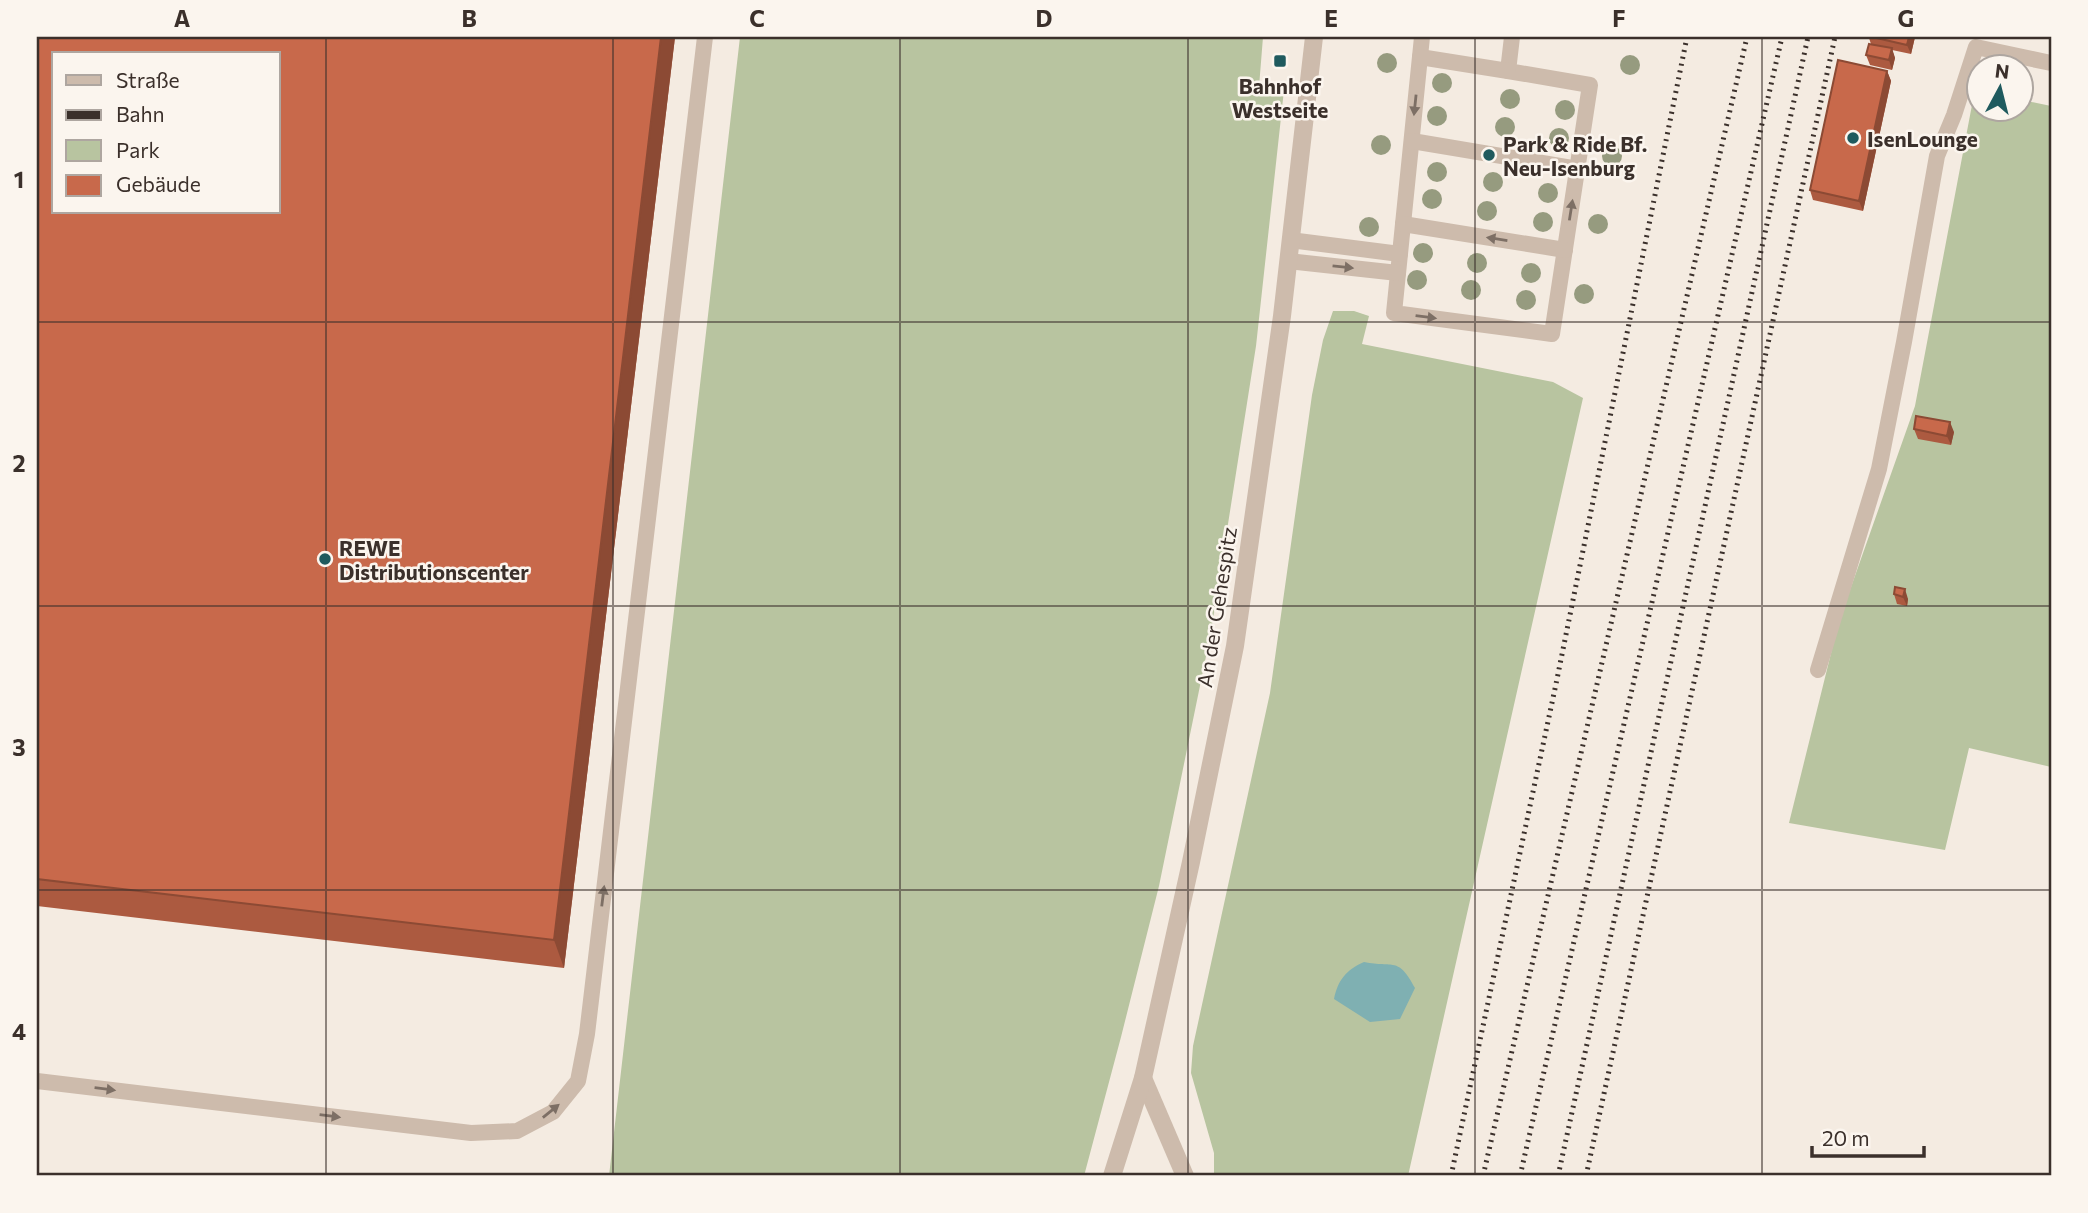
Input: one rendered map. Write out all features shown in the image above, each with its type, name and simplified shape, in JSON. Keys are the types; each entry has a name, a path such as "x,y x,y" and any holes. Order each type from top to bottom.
{"street":[{"name":"An der Gehespitz","path":"1112,1176 1143,1078 1235,646 1288,261 1314,37"},
{"path":"1143,1078 1185,1176"}],"lane":[{"path":"37,1081 471,1133 517,1131 553,1112 578,1081 587,1034 705,37"},
{"path":"1420,57 1590,85 1552,334 1394,313 1422,37"},
{"path":"1508,71 1512,37"},
{"path":"1818,670 1879,469 1937,156 1954,115 1976,47 2051,63"},
{"path":"1412,141 1578,169"},
{"path":"1403,224 1565,250"},
{"path":"1290,240 1400,254"},
{"path":"1288,261 1398,273"}],"green space":[{"path":"740,37 1263,37 1259,87 1284,90 1256,346 1211,632 1159,886 1084,1176 609,1176"},
{"path":"2036,103 2051,106 2051,767 1969,748 1945,850 1789,823 1839,621 1915,406 1969,122 2036,122"},
{"path":"1333,311 1354,311 1369,316 1362,344 1553,382 1583,398 1408,1176 1214,1176 1214,1153 1191,1073 1193,1046 1270,693 1312,395 1323,340"}],"water":[{"path":"1364,962 1394,965 1409,978 1415,988 1400,1019 1370,1022 1334,999 1344,976"}],"building":[{"name":"REWE Distributionscenter","path":"37,37 661,37 554,940 37,879"},
{"path":"1872,37 1909,37 1907,45"},
{"path":"1869,44 1892,48 1889,60 1866,55"},
{"path":"1838,60 1887,71 1859,201 1810,190"},
{"path":"1916,416 1950,422 1947,436 1914,429"},
{"path":"1895,587 1905,589 1903,597 1894,594"}],"railway":[{"path":"1451,1176 1556,684 1687,37"},
{"path":"1483,1176 1747,37"},
{"path":"1520,1176 1782,37"},
{"path":"1558,1176 1808,37"},
{"path":"1586,1176 1835,37"}],"place":[{"name":"Bahnhof Westseite","path":"1280,61"},
{"name":"IsenLounge","path":"1853,138"},
{"name":"Park & Ride Bf. Neu-Isenburg","path":"1489,155"},
{"name":"REWE Distributionscenter","path":"325,559"}]}
